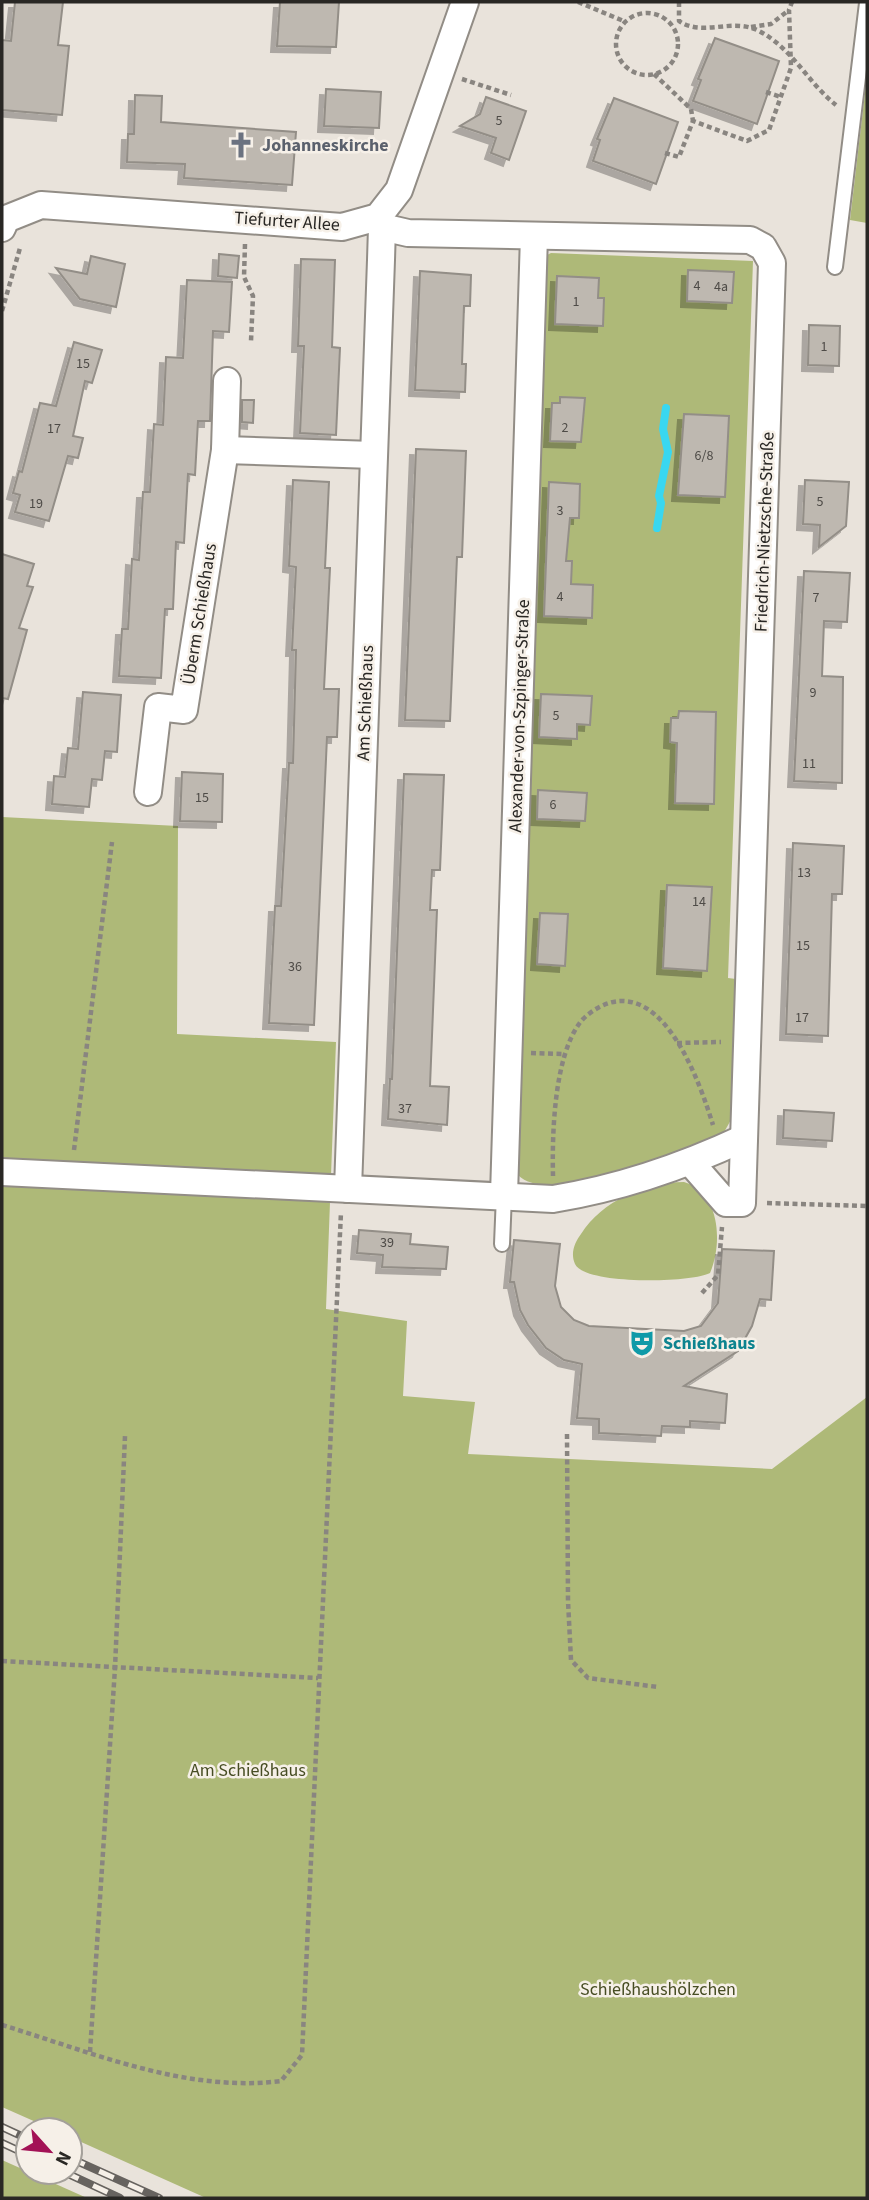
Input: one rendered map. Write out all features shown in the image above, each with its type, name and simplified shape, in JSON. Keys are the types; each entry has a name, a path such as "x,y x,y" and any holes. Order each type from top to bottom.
{"street":[{"path":"380,222 399,190 465,2"},
{"name":"Tiefurter Allee","path":"3,221 41,205 342,227 380,222"},
{"name":"Friedrich-Nietzsche-Straße","path":"380,222 408,233 750,240 763,247 772,263 742,1203"},
{"name":"Am Schießhaus","path":"348,1189 380,222"},
{"name":"Alexander-von-Szpinger-Straße","path":"504,1195 534,236"},
{"name":"Überm Schießhaus","path":"148,792 158,707 184,710 225,450 227,381"},
{"path":"225,450 373,455"},
{"path":"2,1172 553,1199 596,1192 691,1163 744,1138"},
{"path":"691,1163 726,1203 742,1203"}],"lane":[{"path":"835,267 867,3"},
{"path":"502,1244 504,1195"}],"path":[{"path":"578,2 626,22"},
{"path":"679,2 679,20"},
{"path":"693,121 747,141 769,130 792,68 789,10 792,2"},
{"path":"750,27 771,24 789,10"},
{"path":"644,14 655,15 671,26 678,45 676,55 663,71 654,74 635,73 620,59 616,39 626,22 644,14"},
{"path":"671,26 679,20"},
{"path":"679,20 688,27 697,28 740,24 777,41 790,53 814,85 835,104 852,113"},
{"path":"441,73 510,95"},
{"path":"654,74 691,109 693,121 678,157 666,153"},
{"path":"766,92 781,97"},
{"path":"247,219 244,277 253,296 251,341"},
{"path":"2,311 16,255 28,238"},
{"path":"71,1175 112,842"},
{"path":"553,1199 552,1147 565,1054 579,1024 603,1005 628,1000 642,1004 666,1026 703,1093 720,1149"},
{"path":"676,1043 747,1041"},
{"path":"540,1053 565,1054"},
{"path":"2,2025 160,2074 250,2085 281,2081 302,2055 338,1221 348,1189"},
{"path":"742,1203 867,1206"},
{"path":"702,1293 718,1275 722,1222"},
{"path":"567,1434 571,1660 588,1678 658,1687"},
{"path":"90,2052 115,1668 125,1436"},
{"path":"2,1661 318,1678"}],"green space":[{"path":"867,76 867,223 850,220"},
{"path":"551,253 753,261 728,978 736,979 732,1118 723,1134 711,1141 612,1175 556,1185 534,1183 518,1175 547,255"},
{"name":"Am Schießhaus","path":"2,817 178,826 177,1034 336,1042 326,1309 407,1321 403,1396 475,1402 468,1454 772,1469 867,1397 867,2198 206,2198 84,2143 84,2116 22,2116 2,2107"},
{"path":"684,1182 705,1196 715,1220 716,1248 710,1273 682,1279 617,1279 583,1271 575,1264 573,1252 577,1241 600,1212 626,1196 654,1185"},
{"path":"2,2160 14,2165 14,2186 60,2186 87,2198 2,2198"}],"building":[{"path":"15,2 63,2 58,45 69,46 62,115 2,110 2,40 11,41"},
{"path":"280,2 339,2 336,47 277,46"},
{"path":"715,38 779,61 757,124 693,101 701,80 698,79"},
{"path":"326,89 381,92 379,128 324,126"},
{"name":"Johanneskirche","path":"135,95 162,96 161,122 296,132 292,185 184,178 185,164 127,162 128,134 134,134"},
{"path":"486,97 526,111 509,160 491,153 496,138 460,126 480,114"},
{"path":"614,98 678,122 656,184 593,161 600,140 597,139"},
{"path":"219,254 239,256 237,278 218,276"},
{"path":"91,256 125,264 116,307 80,299 56,268 87,274"},
{"path":"301,259 335,260 332,347 340,348 336,435 300,433 304,346 298,346"},
{"path":"688,270 734,272 732,303 687,301"},
{"path":"420,271 471,275 470,306 464,306 462,364 466,364 465,392 415,390"},
{"path":"557,276 599,278 598,298 604,298 603,326 555,324"},
{"path":"187,280 232,282 229,332 213,331 210,421 198,421 195,475 188,474 184,543 176,542 173,609 165,609 161,678 119,676 122,629 128,629 132,559 139,560 143,492 150,492 154,424 163,425 166,357 183,358"},
{"path":"809,325 840,326 839,366 808,365"},
{"path":"74,342 102,350 92,383 85,381 73,436 83,438 78,458 68,456 49,521 15,512 20,495 13,493 19,471 22,472 40,403 56,406"},
{"path":"560,397 585,398 581,442 550,441 552,403 560,403"},
{"path":"242,400 254,400 253,423 242,422"},
{"path":"684,414 729,416 725,497 678,495"},
{"path":"416,449 466,451 462,557 457,557 450,721 405,720"},
{"path":"293,480 329,482 325,568 330,568 324,689 339,689 337,737 327,737 314,1025 269,1023 275,906 281,906 289,763 293,763 296,650 292,650 296,567 289,566"},
{"path":"805,480 849,482 846,526 819,547 820,525 803,524"},
{"path":"549,482 580,484 579,518 570,518 566,561 572,561 571,584 593,585 592,618 544,616"},
{"path":"2,554 34,564 27,586 33,587 19,628 27,630 8,699 2,698"},
{"path":"804,571 850,573 847,622 824,621 822,676 843,677 842,783 794,781"},
{"path":"83,692 121,695 117,752 105,751 102,780 92,779 89,807 52,804 54,776 65,777 68,748 78,749"},
{"path":"541,694 592,696 590,725 577,724 577,739 539,737"},
{"path":"679,711 716,712 714,804 675,803 677,743 670,742 671,718 678,718"},
{"path":"182,772 223,774 222,822 180,821"},
{"path":"404,774 444,775 440,870 432,870 430,910 437,910 430,1086 449,1087 447,1125 388,1119 392,1079"},
{"path":"538,790 587,793 585,821 537,819"},
{"path":"793,843 844,846 842,894 832,894 828,1036 786,1034"},
{"path":"667,885 712,887 707,971 663,968"},
{"path":"540,913 568,914 565,966 537,964"},
{"path":"784,1110 834,1113 832,1141 783,1138"},
{"path":"359,1230 411,1234 410,1244 448,1247 446,1269 382,1267 383,1255 357,1253"},
{"name":"Schießhaus","path":"514,1240 560,1244 555,1286 561,1307 574,1320 589,1326 684,1331 701,1326 718,1303 722,1249 774,1251 771,1300 760,1299 752,1326 738,1351 684,1386 727,1394 725,1423 690,1421 690,1427 662,1426 661,1436 599,1433 599,1419 577,1418 582,1364 564,1360 546,1348 528,1325 520,1310 514,1282 510,1282"}],"waterway":[{"path":"657,528 661,503 659,496 668,452 663,429 666,408"}],"railway":[{"path":"2,2127 14,2133"},
{"path":"2,2143 14,2149"},
{"path":"84,2164 159,2198"},
{"path":"84,2181 120,2198"}],"place":[{"name":"Johanneskirche","path":"241,145"},
{"name":"Schießhaus","path":"642,1343"}],"park label":[{"name":"Schießhaushölzchen","path":"658,1989"}]}
